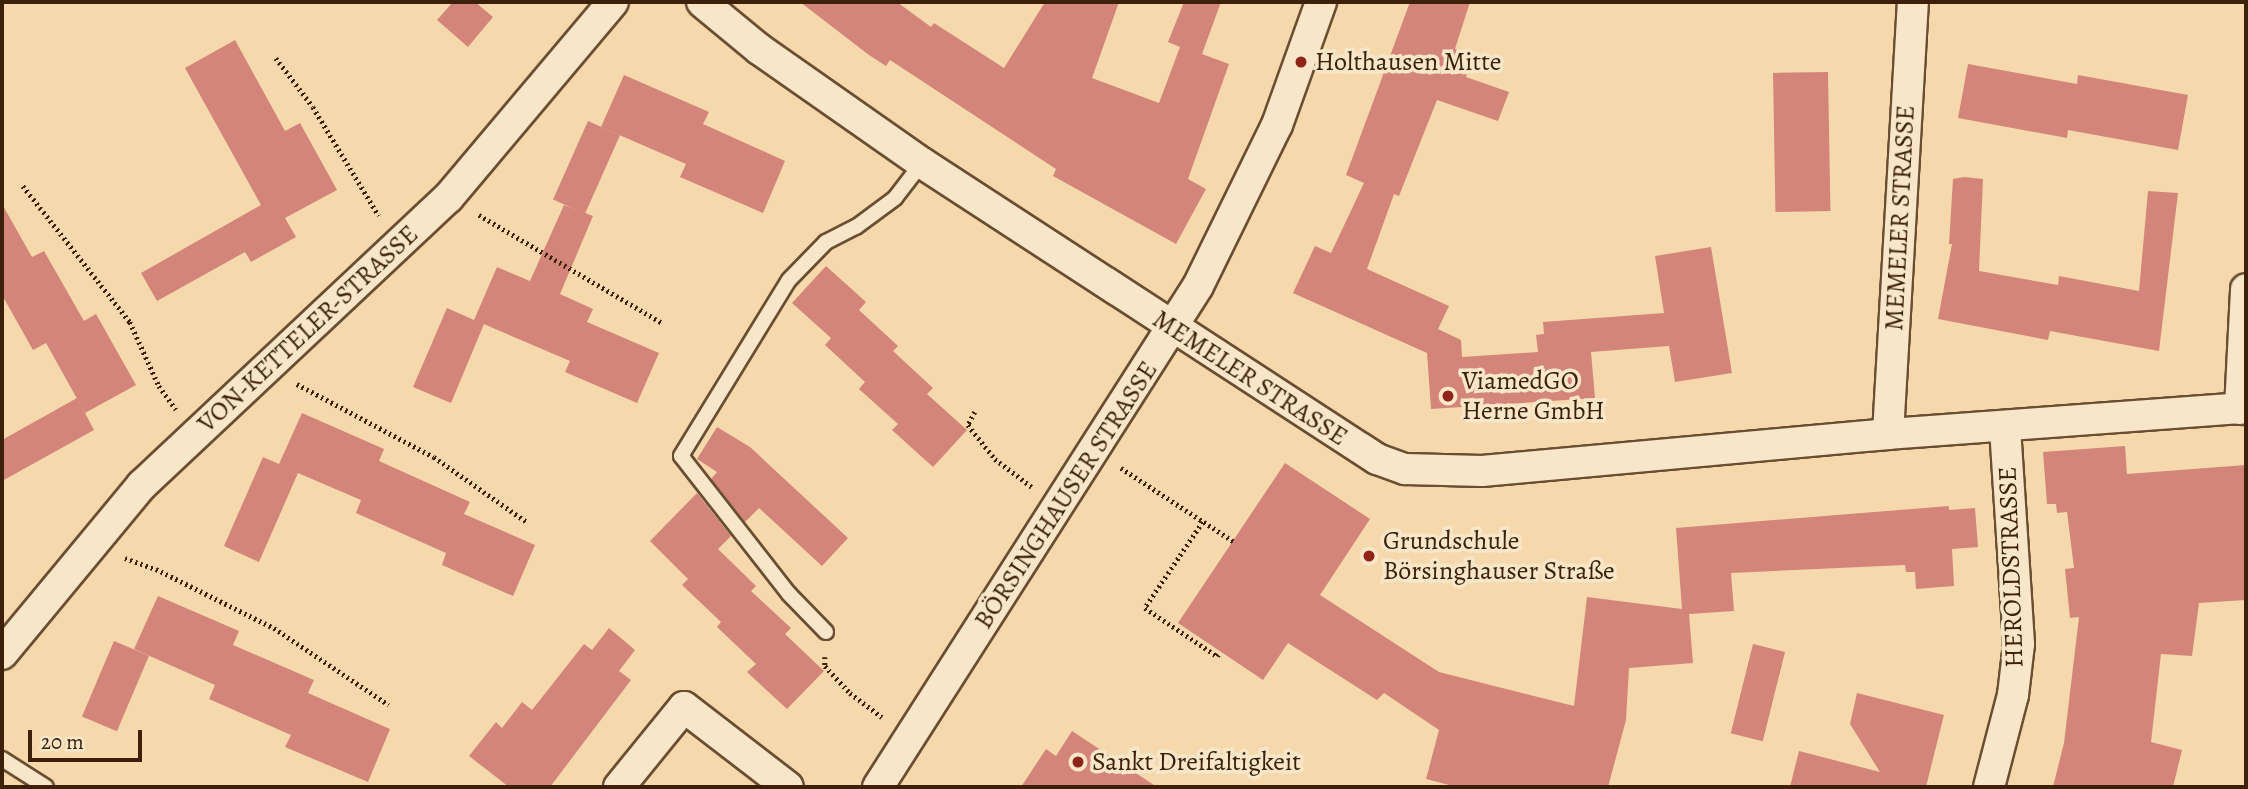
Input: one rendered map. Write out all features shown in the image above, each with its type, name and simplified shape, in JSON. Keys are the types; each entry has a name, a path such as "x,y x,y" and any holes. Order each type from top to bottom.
{"street":[{"name":"VON-KETTELER-STRASSE","path":"2,654 142,485 194,433 403,244 448,198 613,2"},
{"name":"MEMELER STRASSE","path":"702,2 760,49 922,163 1173,329 1377,459 1423,473 1888,434 2005,428 2243,409"},
{"name":"BÖRSINGHAUSER STRASSE","path":"878,787 1173,329 1238,211 1272,137 1321,2"},
{"name":"MEMELER STRASSE","path":"1888,434 1913,2"},
{"path":"2243,409 2246,289"},
{"name":"HEROLDSTRASSE","path":"1989,787 2018,656 2005,428"},
{"path":"620,787 684,707 788,787"}],"lane":[{"path":"825,632 789,594 681,456 789,280 825,242 856,227 895,198 922,163"},
{"path":"2,759 46,787"}],"path":[{"path":"276,58 313,107 370,205 403,244"},
{"path":"23,186 130,323 159,386 194,433"},
{"path":"448,198 662,323"},
{"path":"271,365 310,393 434,457 527,522"},
{"path":"975,412 968,425 995,459 1058,507"},
{"path":"1130,474 1233,541"},
{"path":"1203,522 1145,608 1217,656 1220,652"},
{"path":"92,544 156,569 274,628 389,705"},
{"path":"825,632 825,666 850,693 911,738"}],"building":[{"path":"453,2 475,2 493,17 468,47 437,20"},
{"path":"800,2 897,2 931,27 934,23 1004,68 1045,2 1119,2 1092,78 1159,103 1180,47 1168,42 1184,2 1221,2 1202,54 1229,64 1188,179 1206,189 1176,244 1053,176 1056,169 890,60 886,66 869,55"},
{"path":"1410,2 1470,2 1455,49 1472,54 1466,77 1509,92 1498,121 1437,100 1399,196 1394,194 1367,269 1449,306 1438,329 1461,340 1462,357 1538,352 1536,335 1544,334 1543,322 1664,313 1655,256 1711,247 1732,373 1675,382 1669,346 1591,352 1595,398 1431,409 1427,353 1293,293 1315,246 1331,253 1364,183 1346,175"},
{"path":"235,40 285,131 300,123 337,190 285,218 296,237 251,262 245,252 157,301 141,273 261,205 185,68"},
{"path":"1968,64 2077,84 2078,75 2188,95 2178,150 2068,130 2067,138 1958,118"},
{"path":"1828,72 1830,211 1775,212 1773,73"},
{"path":"624,75 709,112 703,124 785,161 763,213 680,177 686,164 601,127"},
{"path":"588,121 620,135 585,214 553,200"},
{"path":"1953,179 1983,179 1979,271 2058,285 2059,276 2139,291 2148,191 2178,193 2159,351 2050,331 2048,340 1938,319 1952,244 1949,244"},
{"path":"2,204 32,257 44,251 84,321 96,314 136,385 85,413 46,343 33,350 2,295"},
{"path":"564,205 593,216 560,294 593,309 587,322 659,353 637,403 565,372 570,361 484,324 451,403 413,387 447,308 474,320 497,267 530,281"},
{"path":"826,266 866,302 859,310 898,346 893,351 933,388 927,394 967,430 933,467 892,430 898,424 859,389 865,382 825,345 831,338 792,303"},
{"path":"77,398 94,430 2,481 2,440"},
{"path":"302,413 384,449 379,461 470,502 464,514 535,545 513,596 442,565 446,553 356,513 361,500 298,473 259,562 224,546 263,457 279,464"},
{"path":"717,427 750,447 848,538 822,566 759,508 745,522 711,479 717,472 697,459"},
{"path":"2125,446 2127,474 2246,465 2246,600 2199,603 2192,656 2161,654 2151,742 2182,750 2173,787 2053,787 2064,743 2079,617 2070,618 2065,569 2074,568 2067,512 2057,513 2056,504 2047,504 2043,452"},
{"path":"1285,463 1370,519 1320,595 1439,672 1574,706 1587,597 1682,609 1676,528 1949,506 1949,510 1975,508 1978,547 1952,549 1954,586 1916,589 1915,572 1906,572 1905,565 1731,573 1734,611 1689,614 1693,663 1629,668 1626,720 1608,787 1457,787 1426,779 1439,730 1384,693 1377,700 1288,643 1263,680 1178,623"},
{"path":"697,493 731,536 718,549 756,586 751,591 791,628 785,634 824,671 787,709 747,672 756,664 717,627 721,622 682,585 688,579 650,541"},
{"path":"158,596 239,631 233,645 314,680 308,693 390,729 368,782 285,747 291,735 209,699 215,685 134,649"},
{"path":"609,628 635,650 619,671 631,680 550,787 509,787 469,756 496,722 502,728 522,702 532,710 584,644 592,650"},
{"path":"114,641 149,656 117,731 82,716"},
{"path":"1753,644 1785,652 1763,741 1731,733"},
{"path":"1857,693 1944,715 1926,787 1790,787 1799,751 1880,772 1850,724"},
{"name":"Sankt Dreifaltigkeit","path":"1072,731 1157,787 1021,787 1046,749 1056,756"}],"place":[{"name":"Holthausen Mitte","path":"1301,62"},
{"name":"ViamedGO Herne GmbH","path":"1448,396"},
{"name":"Grundschule Börsinghauser Straße","path":"1369,556"},
{"name":"Sankt Dreifaltigkeit","path":"1078,762"}]}
